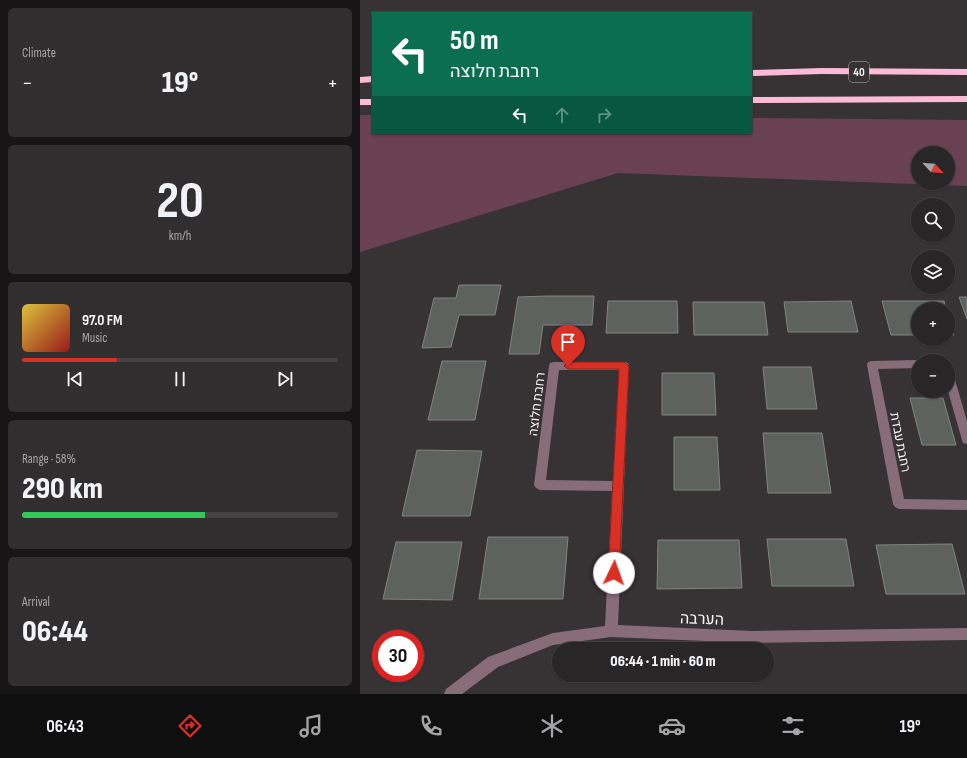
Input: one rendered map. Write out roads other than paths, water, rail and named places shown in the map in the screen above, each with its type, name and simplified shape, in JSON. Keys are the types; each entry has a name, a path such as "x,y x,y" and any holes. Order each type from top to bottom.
{"highway":[{"name":"40","path":"752,73 822,71 967,72"},
{"path":"360,80 372,79"},
{"name":"40","path":"752,100 967,99"},
{"path":"360,102 372,102"}],"street":[{"name":"רחבת עבדת","path":"911,364 872,365 899,504 967,505"},
{"name":"רחבת חלוצה","path":"611,631 624,366 554,366 540,485 618,486"},
{"path":"955,398 967,440"},
{"name":"הערבה","path":"451,694 493,662 553,639 611,631 752,637 967,634"}]}
